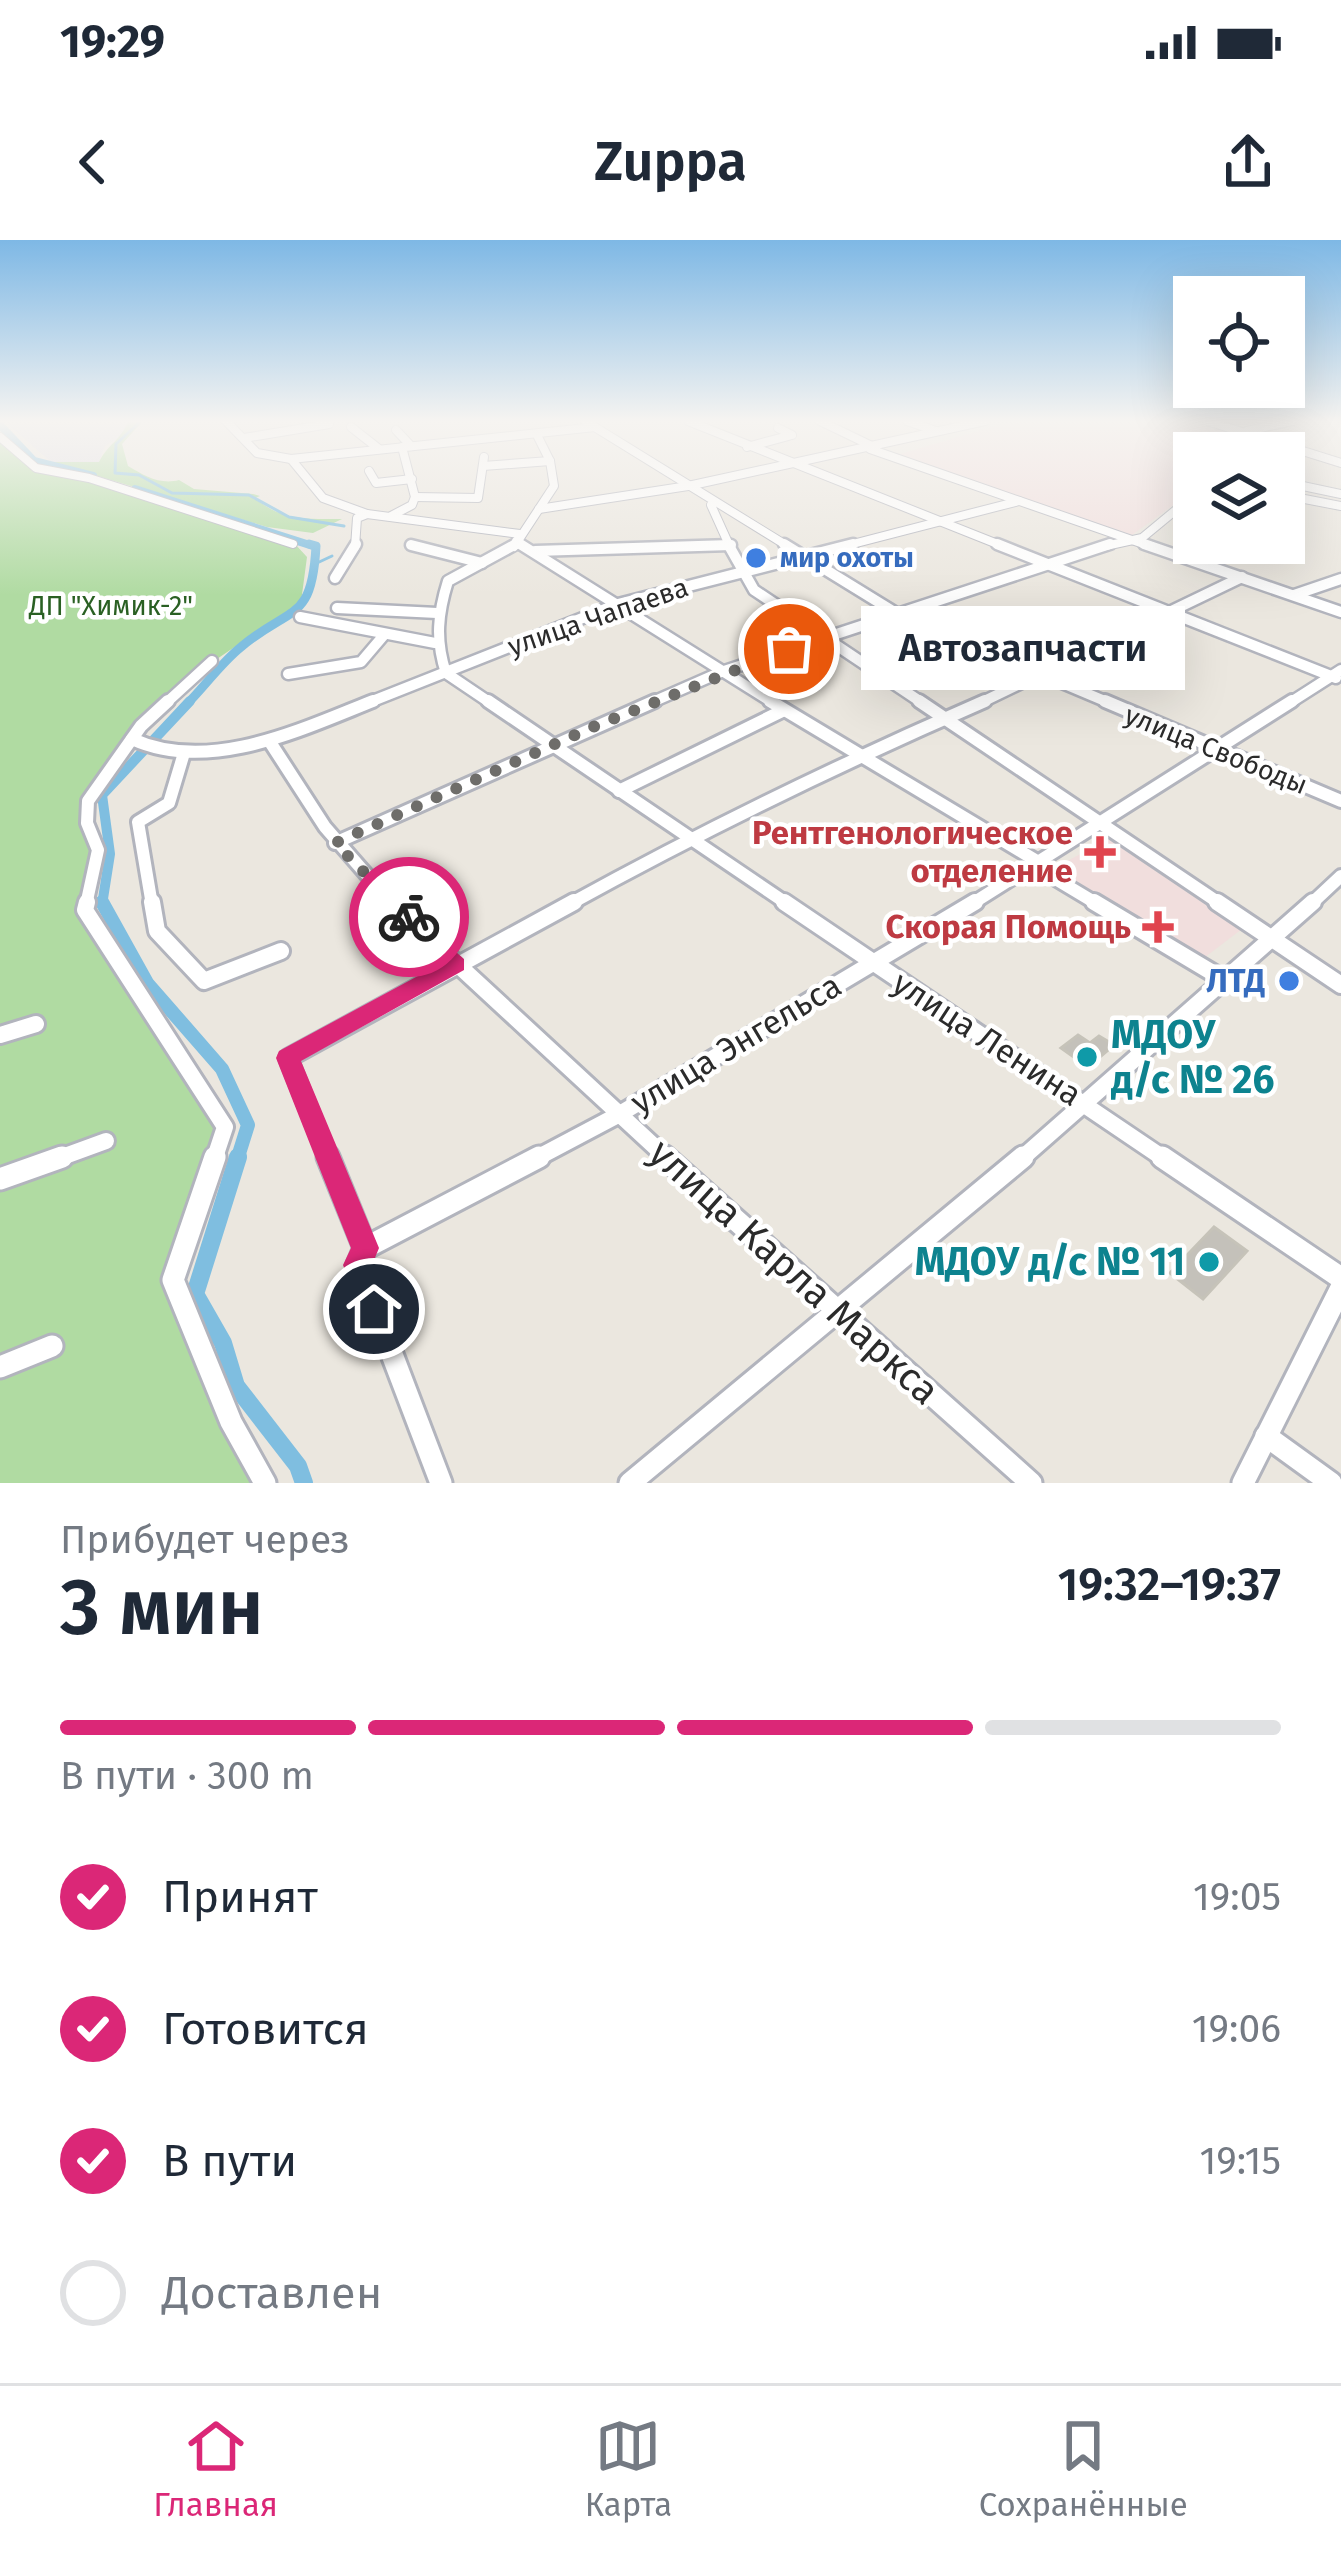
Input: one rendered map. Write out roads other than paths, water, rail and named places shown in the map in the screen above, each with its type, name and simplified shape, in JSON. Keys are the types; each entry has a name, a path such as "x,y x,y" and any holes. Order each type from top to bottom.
{"street":[{"path":"90,479 293,544"},
{"path":"307,479 323,498 367,514 514,542 534,551 721,672 1228,982"},
{"path":"374,479 376,483 412,479"},
{"path":"391,516 412,505 412,479"},
{"path":"415,497 478,498 481,479"},
{"path":"446,673 435,643 436,613 448,581 514,542 554,486 553,479"},
{"name":"улица Свободы","path":"677,479 896,613 1341,801"},
{"path":"538,509 723,479"},
{"path":"826,479 1337,676"},
{"path":"958,479 1341,612"},
{"path":"1305,486 1341,494"},
{"path":"1305,499 1341,506"},
{"path":"709,501 754,590 1341,986"},
{"name":"улица Чапаева","path":"184,753 270,742 618,604 1019,501"},
{"path":"335,843 721,672 1147,535 1173,513"},
{"path":"335,578 356,545 358,518 367,514"},
{"path":"411,545 484,563"},
{"path":"534,551 731,545"},
{"path":"441,1483 358,1265 365,1248 288,1058 688,839 860,755 1041,677 1242,577"},
{"path":"1294,595 1341,579"},
{"path":"337,608 436,613"},
{"path":"300,617 435,643"},
{"path":"288,674 362,662 384,635"},
{"path":"212,661 132,739 88,801 87,823 98,850 85,910 225,1127 173,1280 231,1423 265,1483"},
{"name":"улица Ленина","path":"446,673 1341,1277"},
{"name":"улица Энгельса","path":"365,1248 618,1114 1037,864 1213,748 1337,676"},
{"path":"620,791 784,710"},
{"path":"132,739 163,753 184,753 170,803 137,822 158,931 204,981 280,951"},
{"name":"улица Карла Маркса","path":"270,742 295,790 335,843 457,964 1031,1483"},
{"path":"630,1483 840,1313 1228,982 1341,876"},
{"path":"0,1035 35,1024"},
{"path":"0,1179 106,1142"},
{"path":"1243,1483 1341,1288"},
{"path":"0,1367 52,1346"},
{"path":"1266,1436 1330,1483"}],"waterway":[{"path":"146,479 172,493 249,495 289,517 344,526"},
{"path":"135,489 316,547"},
{"path":"309,544 316,547"},
{"path":"187,704 234,653 304,601 316,547"},
{"path":"317,563 332,556"},
{"path":"102,903 110,854 102,795 190,701"},
{"path":"102,903 147,983 222,1069 248,1125 237,1160"},
{"path":"238,1157 195,1294 223,1343 236,1386 298,1466 304,1483"}],"place":[{"name":"мир охоты","path":"756,558"},
{"name":"Автозапчасти","path":"789,649"},
{"name":"Рентгенологическое отделение","path":"1100,852"},
{"name":"Скорая Помощь","path":"1158,927"},
{"name":"ЛТД","path":"1289,981"},
{"name":"МДОУ д/с № 26","path":"1087,1057"},
{"name":"МДОУ д/с № 11","path":"1209,1262"}],"park label":[{"name":"ДП \"Химик-2\"","path":"111,606"}]}
